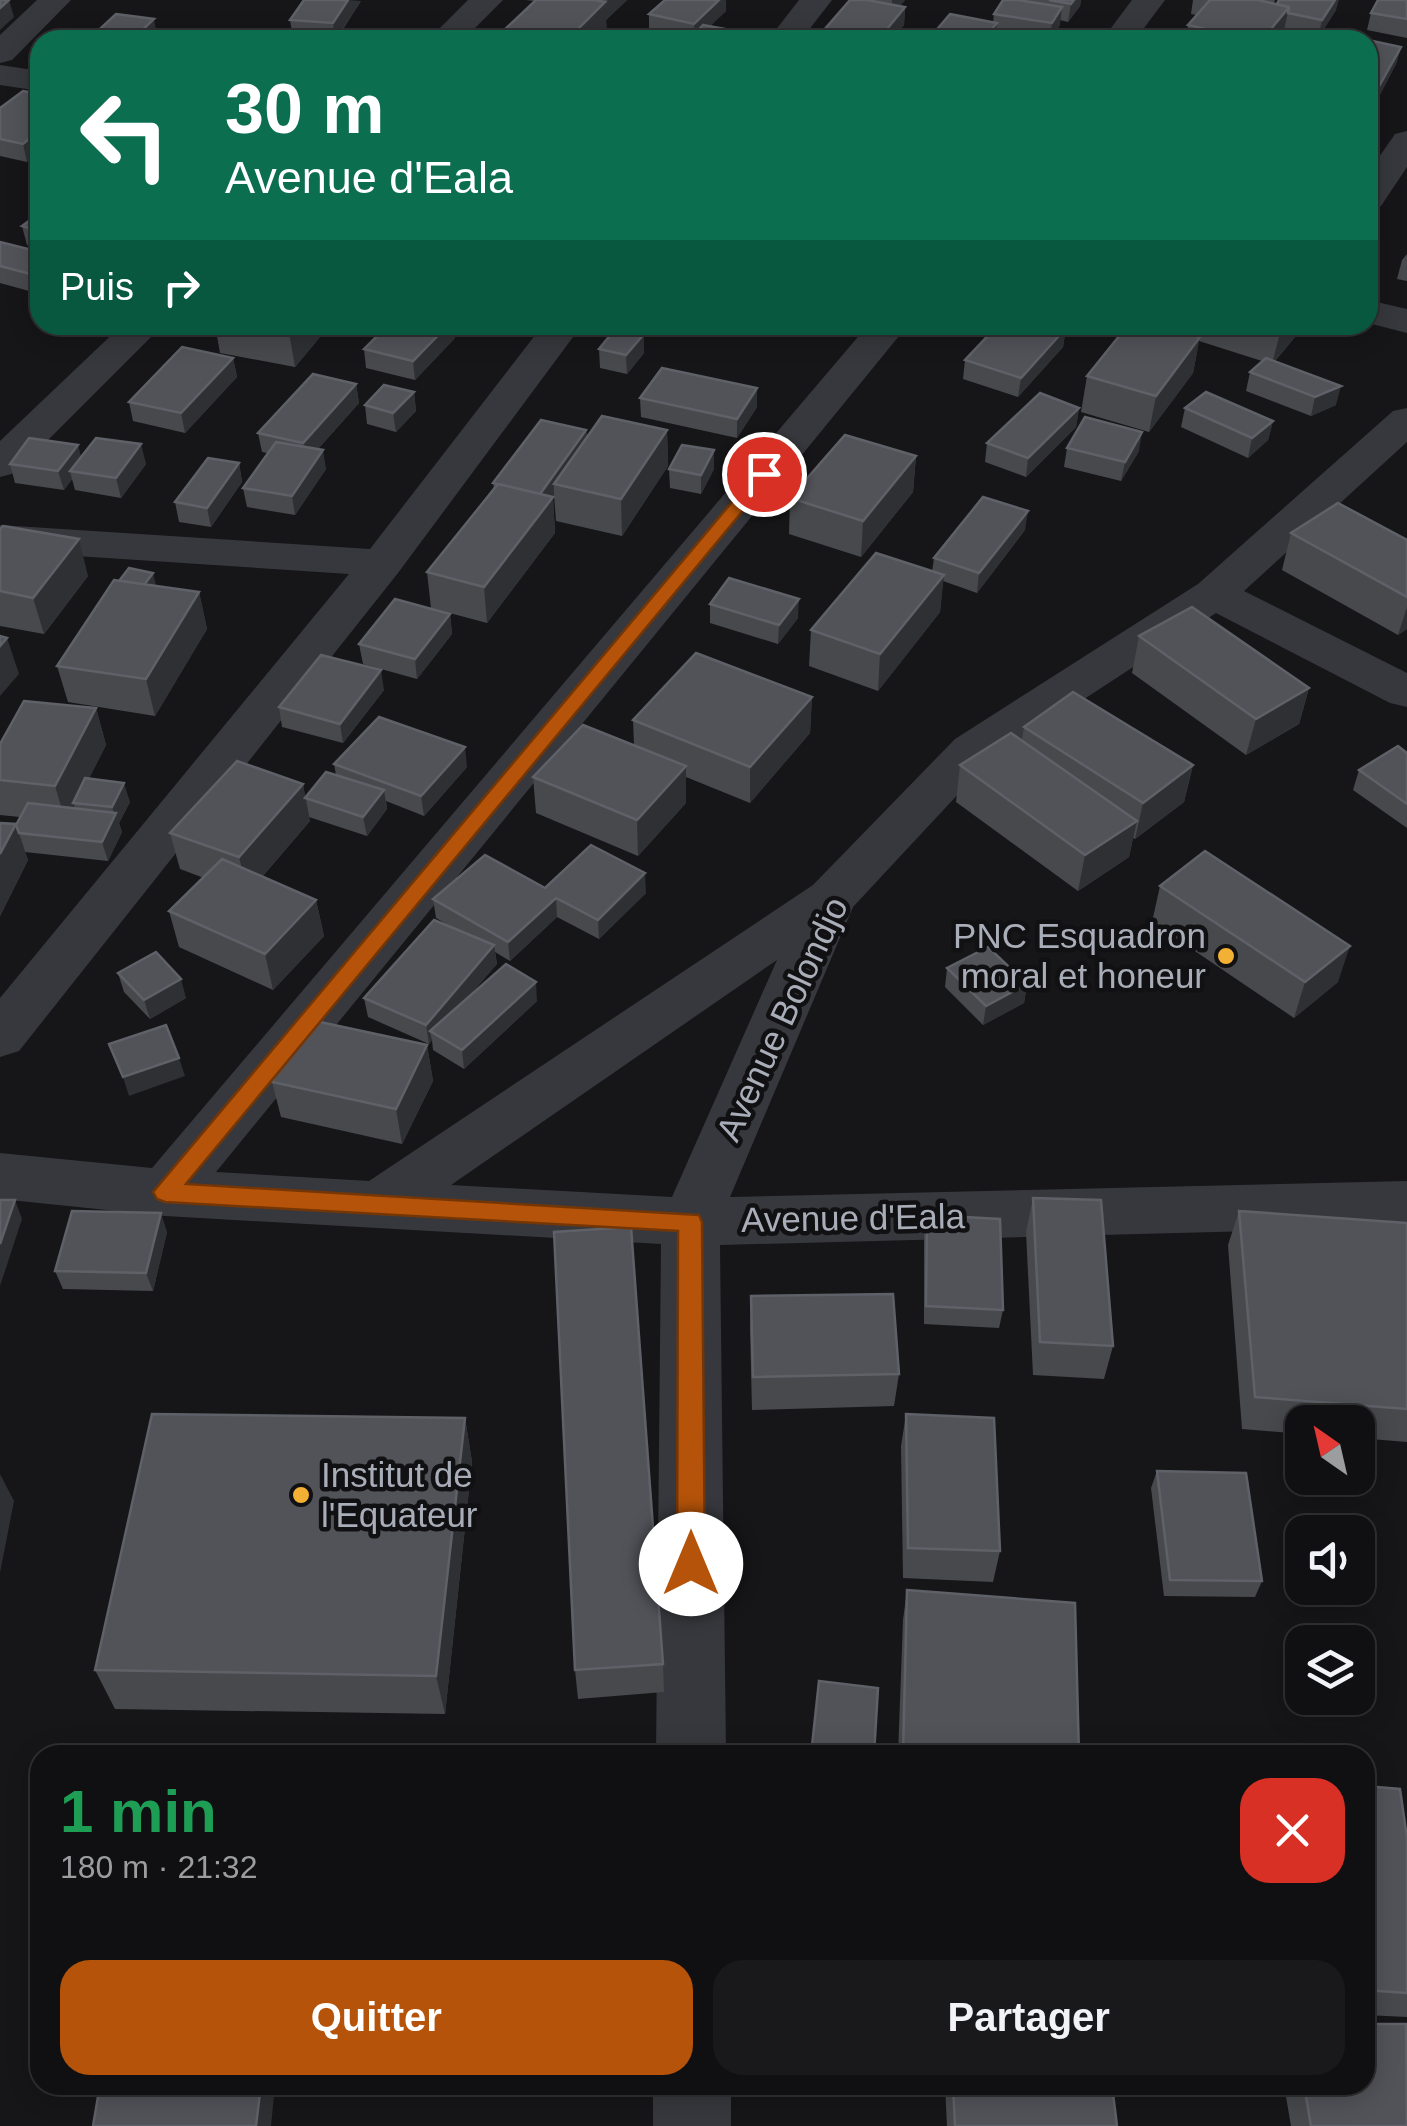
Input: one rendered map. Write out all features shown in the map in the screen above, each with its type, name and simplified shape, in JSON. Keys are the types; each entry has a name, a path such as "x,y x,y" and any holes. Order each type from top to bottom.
{"street":[{"path":"0,53 55,0"},
{"path":"455,30 487,0"},
{"path":"792,30 816,0"},
{"path":"1126,30 1149,0"},
{"path":"0,75 30,79"},
{"path":"1378,183 1407,140"},
{"path":"1378,314 1407,321"},
{"path":"0,464 134,335"},
{"path":"0,1036 382,562 554,335"},
{"path":"165,1192 881,335"},
{"name":"Avenue Bolondjo","path":"690,1222 831,898 972,750 1214,594 1407,420"},
{"path":"0,538 382,562"},
{"path":"1214,594 1407,692"},
{"path":"378,1205 831,898"},
{"name":"Avenue d'Eala","path":"0,1176 165,1192 690,1222 1407,1204"},
{"path":"690,1222 691,1745"},
{"path":"692,2095 692,2126"}],"building":[{"path":"304,0 348,0 333,23 290,20"},
{"path":"536,0 605,2 577,30 504,30"},
{"path":"665,0 719,0 694,24 649,14"},
{"path":"850,0 905,7 886,30 824,30"},
{"path":"1003,0 1062,7 1052,23 994,14"},
{"path":"1210,0 1258,0 1289,7 1270,30 1210,30 1188,25"},
{"path":"1279,0 1335,0 1322,20 1288,13 1289,7 1277,4"},
{"path":"1378,0 1407,0 1407,19 1371,13"},
{"path":"116,14 154,19 142,30 99,30"},
{"path":"950,14 997,23 991,30 936,30"},
{"path":"703,25 731,30 698,30"},
{"path":"1378,42 1401,47 1378,88"},
{"path":"23,91 30,92 30,138 23,144 0,139 0,108"},
{"path":"0,242 30,250 30,274 0,266"},
{"path":"378,335 438,335 413,361 364,349"},
{"path":"610,335 643,335 626,355 599,349"},
{"path":"989,335 1060,335 1021,378 965,360"},
{"path":"1120,335 1200,337 1156,396 1087,376"},
{"path":"182,347 233,358 181,413 129,402"},
{"path":"1266,358 1341,386 1315,397 1250,372"},
{"path":"662,368 757,388 737,419 640,398"},
{"path":"313,374 356,384 303,443 258,433"},
{"path":"384,385 414,392 393,413 365,405"},
{"path":"1206,392 1273,421 1252,438 1185,408"},
{"path":"1040,393 1079,408 1028,458 987,443"},
{"path":"602,416 667,430 621,499 554,484"},
{"path":"1085,417 1142,432 1125,462 1067,448"},
{"path":"541,420 586,430 540,494 493,483"},
{"path":"845,435 916,456 863,521 790,498"},
{"path":"29,438 78,445 58,471 10,464"},
{"path":"96,438 141,444 116,478 70,471"},
{"path":"276,442 323,450 292,496 243,488"},
{"path":"682,445 714,450 701,475 669,469"},
{"path":"208,458 239,463 207,508 175,502"},
{"path":"498,484 553,497 484,587 427,572"},
{"path":"983,497 1028,511 979,573 934,558"},
{"path":"1338,503 1407,540 1407,597 1291,533"},
{"path":"3,526 79,539 33,598 0,591"},
{"path":"876,553 944,575 880,654 811,630"},
{"path":"129,568 153,573 144,585 119,581"},
{"path":"729,578 799,599 779,625 710,604"},
{"path":"114,580 199,592 146,679 57,666"},
{"path":"395,599 450,614 415,659 359,644"},
{"path":"1192,607 1309,688 1256,719 1139,636"},
{"path":"696,653 812,697 750,767 633,720"},
{"path":"321,655 381,670 340,724 279,707"},
{"path":"1073,692 1193,765 1143,803 1024,727"},
{"path":"24,701 96,708 55,786 0,780 0,744"},
{"path":"379,717 465,747 421,796 334,764"},
{"path":"583,725 686,766 637,820 533,777"},
{"path":"1011,733 1137,821 1085,855 960,765"},
{"path":"1398,746 1407,753 1407,804 1359,770"},
{"path":"237,761 303,784 239,857 170,833"},
{"path":"326,772 384,790 363,817 305,798"},
{"path":"85,778 124,783 112,807 73,803"},
{"path":"28,803 116,813 102,842 19,833 16,825"},
{"path":"0,823 16,824 0,854"},
{"path":"591,845 645,873 598,920 556,898 508,942 433,899 485,855 545,888"},
{"path":"1205,851 1350,946 1305,982 1160,886"},
{"path":"222,859 316,900 265,954 169,911"},
{"path":"434,920 494,945 426,1025 364,998"},
{"path":"988,947 1027,984 986,1006 947,968"},
{"path":"156,952 181,979 144,1000 118,973"},
{"path":"506,964 536,982 462,1050 430,1031"},
{"path":"306,1019 427,1045 396,1109 272,1082"},
{"path":"166,1025 179,1058 123,1077 109,1044"},
{"path":"1033,1198 1101,1200 1113,1346 1040,1342"},
{"path":"0,1200 15,1200 0,1244"},
{"path":"72,1211 161,1213 146,1273 55,1271"},
{"path":"1239,1211 1407,1223 1407,1409 1255,1397"},
{"path":"927,1215 1000,1219 1003,1310 926,1306"},
{"path":"631,1227 663,1664 575,1670 554,1232"},
{"path":"893,1294 899,1374 753,1377 751,1296"},
{"path":"152,1414 465,1418 436,1676 95,1670"},
{"path":"906,1414 994,1418 1000,1551 908,1548"},
{"path":"1157,1471 1246,1473 1262,1581 1170,1580"},
{"path":"907,1590 1075,1603 1079,1745 903,1745"},
{"path":"819,1681 878,1688 875,1745 812,1745"},
{"path":"1375,1787 1400,1789 1407,1838 1407,1993 1375,1991"},
{"path":"1375,2024 1406,2024 1407,2126 1311,2126 1306,2095 1375,2095"},
{"path":"98,2095 260,2095 256,2126 93,2126"},
{"path":"953,2095 1113,2095 1117,2126 955,2126"}],"place":[{"name":"PNC Esquadron moral et honeur","path":"1226,956"},
{"name":"Institut de l'Equateur","path":"301,1495"}],"route":[{"path":"691,1564 690,1222 165,1192 764,474"}]}
